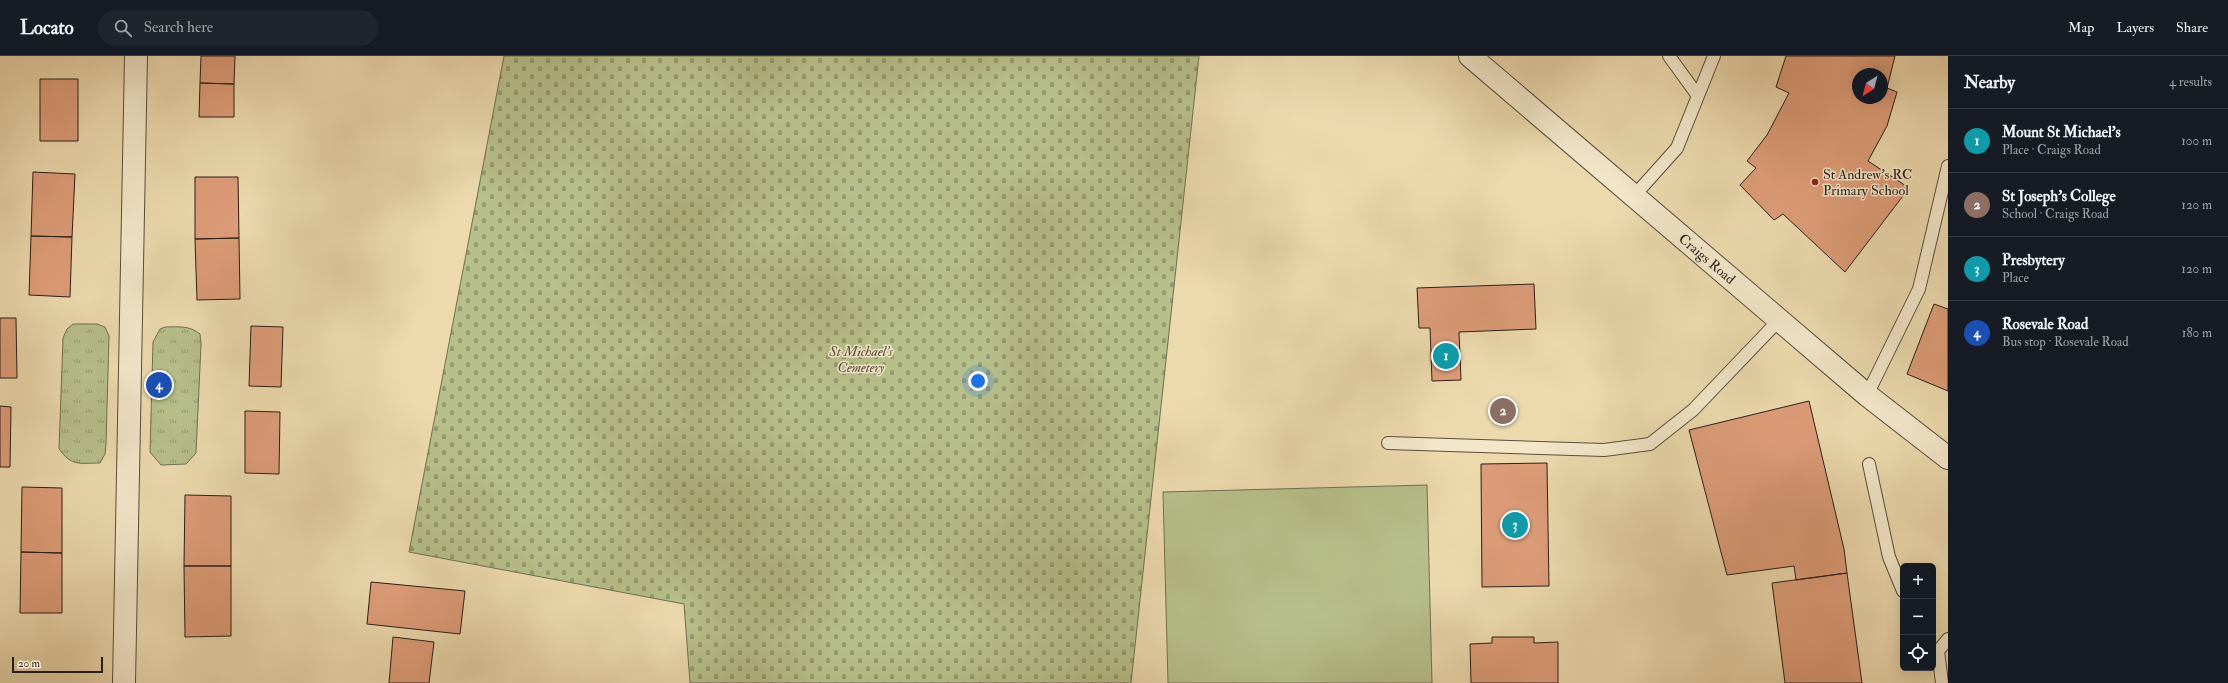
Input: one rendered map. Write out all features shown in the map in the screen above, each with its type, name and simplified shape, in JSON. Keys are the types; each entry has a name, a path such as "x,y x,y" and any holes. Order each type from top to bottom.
{"street":[{"path":"124,683 136,56"},
{"name":"Craigs Road","path":"1470,56 1780,319 1867,395 1948,458"}],"lane":[{"path":"1669,56 1698,96"},
{"path":"1634,196 1677,148 1714,56"},
{"path":"1867,395 1919,289 1948,166"},
{"path":"1388,443 1604,450 1650,444 1693,410 1780,319"},
{"path":"1869,464 1889,557 1900,584"},
{"path":"1942,683 1936,648 1948,639"}],"green space":[{"name":"St Michael's Cemetery","path":"504,56 1199,56 1131,683 690,683 684,604 409,552"},
{"path":"73,324 97,324 105,327 109,336 106,444 105,454 100,463 77,463 68,459 59,449 63,338 67,329"},
{"path":"165,327 188,328 200,334 201,345 196,453 186,464 161,465 150,452 153,342 160,329"},
{"path":"1427,485 1432,683 1168,683 1163,492"}],"building":[{"path":"201,56 235,56 234,84 200,83"},
{"path":"1786,56 1895,56 1888,84 1888,68 1852,68 1852,104 1888,104 1888,88 1897,92 1887,126 1868,161 1909,188 1845,272 1783,214 1774,220 1740,185 1756,168 1747,161 1767,135 1789,93 1776,87"},
{"path":"40,79 78,79 78,141 40,141"},
{"path":"200,83 234,84 234,117 199,117"},
{"path":"33,172 75,174 72,237 31,236"},
{"path":"195,177 238,177 239,238 195,239"},
{"path":"31,236 72,237 70,297 29,295"},
{"path":"239,238 240,299 197,300 195,239"},
{"path":"1534,284 1536,329 1459,332 1461,380 1432,381 1430,328 1419,328 1417,288"},
{"path":"1934,304 1948,309 1948,391 1907,374"},
{"path":"0,318 16,318 17,378 0,378"},
{"path":"251,326 283,327 281,387 249,386"},
{"path":"1809,401 1844,549 1847,573 1796,580 1794,566 1727,575 1689,430"},
{"path":"0,406 11,407 10,467 0,467"},
{"path":"245,411 280,412 279,474 245,473"},
{"path":"1547,463 1549,586 1482,587 1481,464"},
{"path":"22,487 62,488 62,553 21,552"},
{"path":"185,495 231,496 231,566 184,566"},
{"path":"21,552 62,553 62,613 20,613"},
{"path":"184,566 231,566 231,636 185,637"},
{"path":"1847,573 1862,683 1785,683 1772,583"},
{"path":"371,582 465,591 460,634 367,624"},
{"path":"393,637 434,642 429,683 389,683"},
{"path":"1492,637 1534,637 1534,643 1558,642 1558,683 1471,683 1470,644 1492,643"}],"place":[{"name":"St Andrew's RC Primary School","path":"1815,182"},
{"name":"Mount St Michael's","path":"1446,356"},
{"name":"Rosevale Road","path":"159,385"},
{"name":"St Joseph's College","path":"1503,411"},
{"name":"Presbytery","path":"1515,525"}]}
